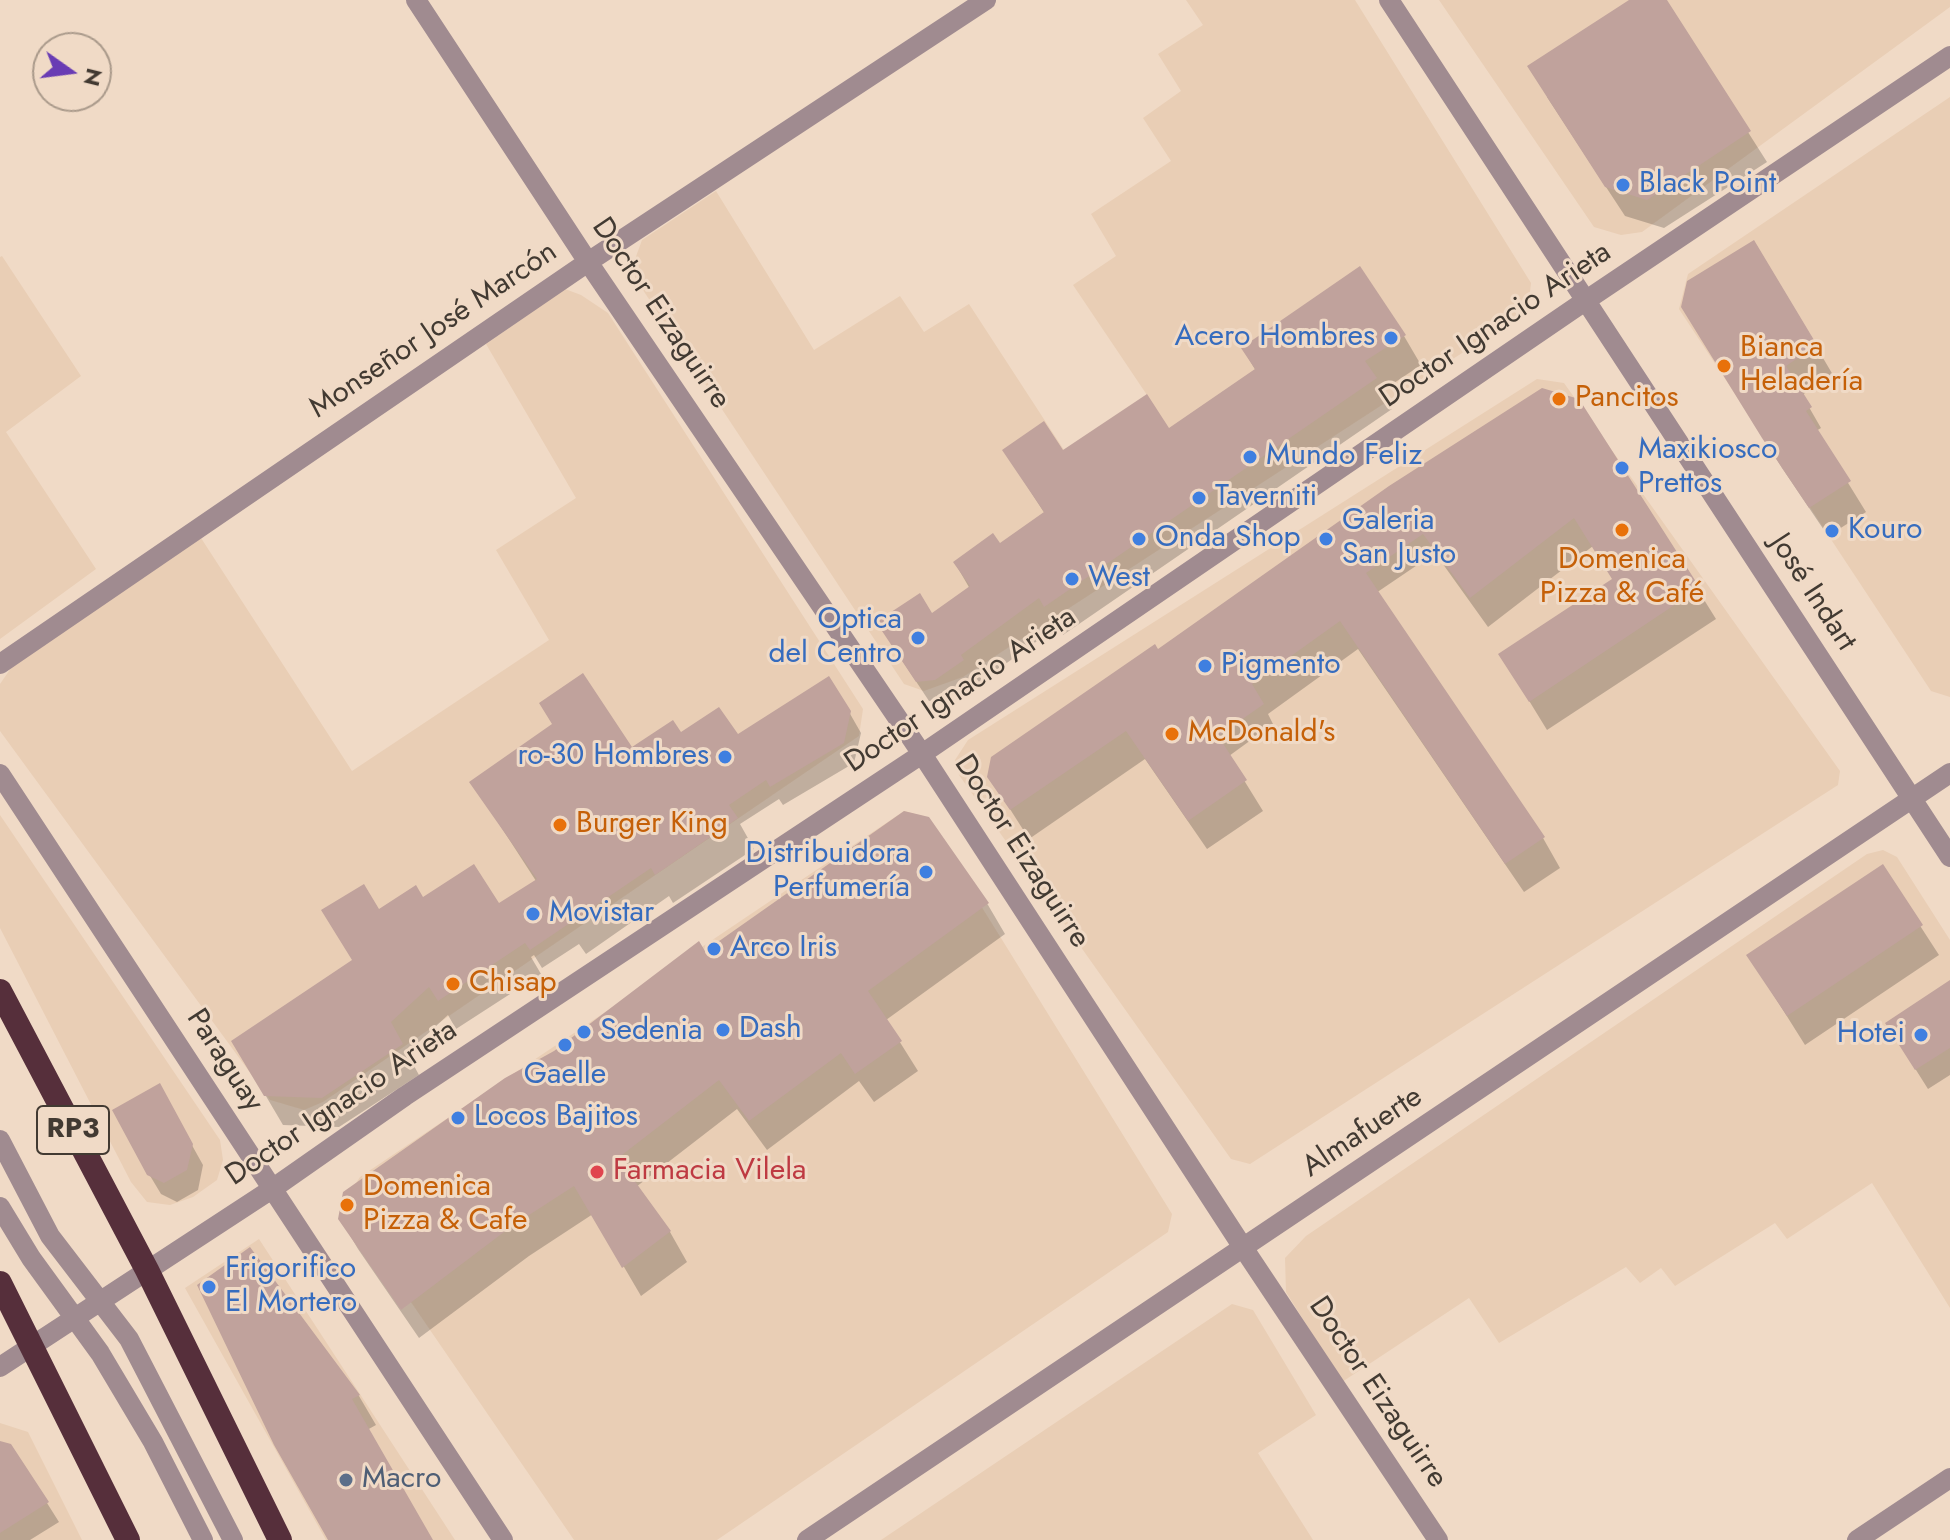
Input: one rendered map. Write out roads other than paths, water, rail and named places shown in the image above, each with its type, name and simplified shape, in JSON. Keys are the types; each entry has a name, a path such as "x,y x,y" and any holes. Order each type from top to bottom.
{"highway":[{"name":"RP3","path":"0,991 147,1270 280,1540"},
{"path":"0,1283 128,1540"}],"street":[{"name":"Doctor Eizaguirre","path":"416,0 588,262 922,754 1244,1249 1438,1540"},
{"name":"Monseñor José Marcón","path":"0,664 588,262 986,0"},
{"name":"José Indart","path":"1389,0 1950,857"},
{"name":"Doctor Ignacio Arieta","path":"0,1367 922,754 1950,56"},
{"name":"Almafuerte","path":"807,1540 1950,773"},
{"name":"Paraguay","path":"0,774 503,1540"},
{"path":"0,1140 50,1236 129,1339 233,1540"},
{"path":"0,1207 31,1258 100,1353 153,1442 203,1540"},
{"path":"1857,1540 1950,1478"}],"place":[{"name":"Black Point","path":"1623,185"},
{"name":"Acero Hombres","path":"1391,338"},
{"name":"Bianca Heladería","path":"1724,366"},
{"name":"Pancitos","path":"1559,399"},
{"name":"Mundo Feliz","path":"1250,457"},
{"name":"Maxikiosco Prettos","path":"1622,468"},
{"name":"Taverniti","path":"1199,498"},
{"name":"Domenica Pizza & Café","path":"1622,530"},
{"name":"Kouro","path":"1832,531"},
{"name":"Onda Shop","path":"1139,539"},
{"name":"Galeria San Justo","path":"1326,539"},
{"name":"West","path":"1072,579"},
{"name":"Optica del Centro","path":"918,638"},
{"name":"Pigmento","path":"1205,666"},
{"name":"McDonald's","path":"1172,734"},
{"name":"ro-30 Hombres","path":"725,757"},
{"name":"Burger King","path":"560,825"},
{"name":"Distribuidora Perfumería","path":"926,872"},
{"name":"Movistar","path":"533,914"},
{"name":"Arco Iris","path":"714,949"},
{"name":"Chisap","path":"453,984"},
{"name":"Dash","path":"723,1030"},
{"name":"Sedenia","path":"584,1032"},
{"name":"Hotei","path":"1921,1035"},
{"name":"Gaelle","path":"565,1045"},
{"name":"Locos Bajitos","path":"458,1118"},
{"name":"Farmacia Vilela","path":"597,1172"},
{"name":"Domenica Pizza & Cafe","path":"347,1205"},
{"name":"Frigorifico El Mortero","path":"209,1287"},
{"name":"Macro","path":"346,1480"}]}
